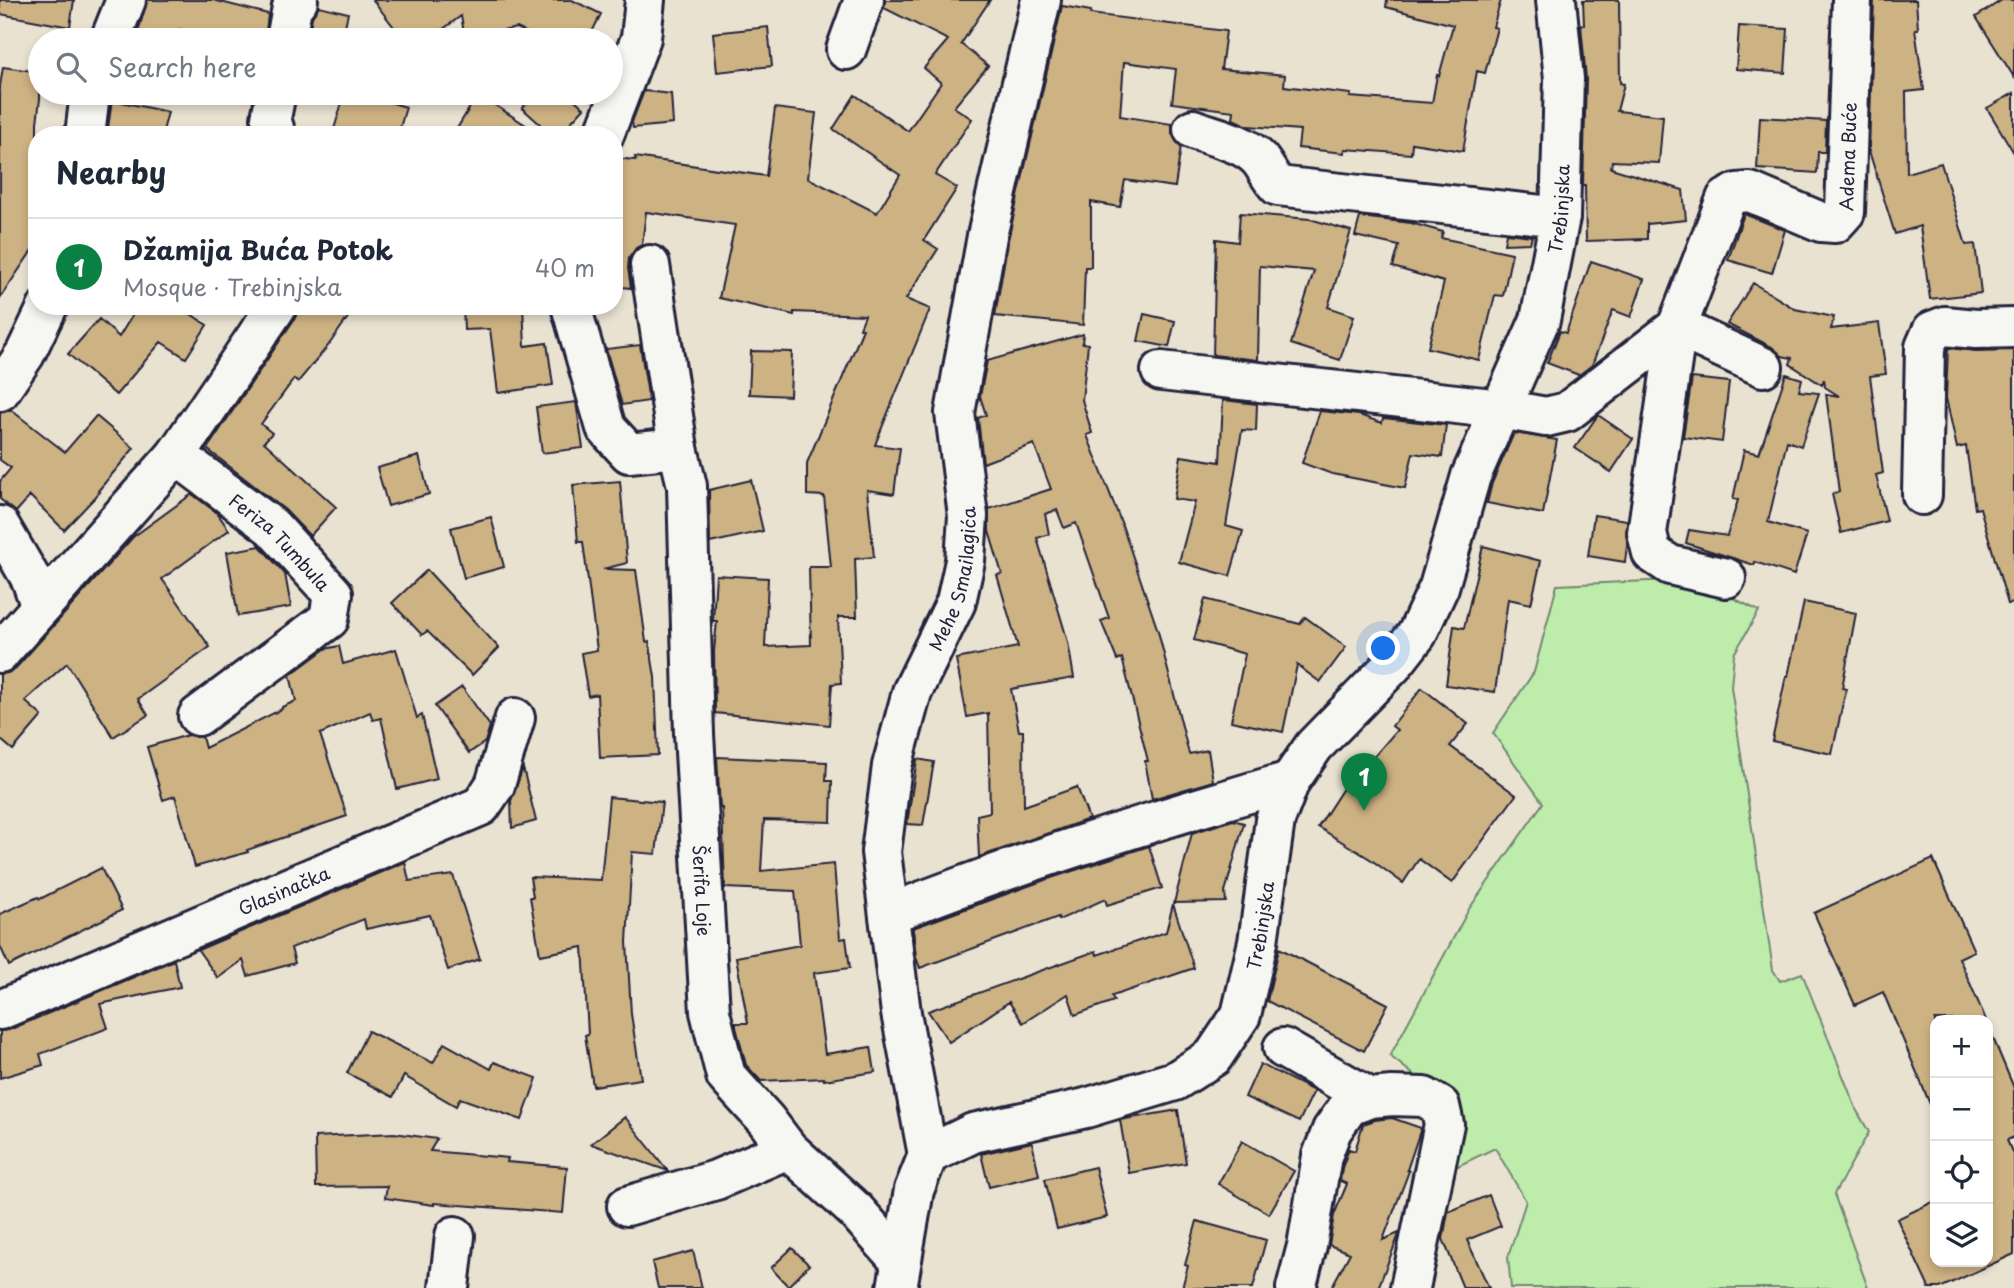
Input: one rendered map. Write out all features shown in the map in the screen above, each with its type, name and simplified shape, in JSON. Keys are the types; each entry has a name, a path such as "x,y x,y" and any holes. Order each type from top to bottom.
{"street":[{"path":"115,28 126,0"},
{"path":"288,28 292,7 298,0"},
{"path":"623,85 641,38 645,0"},
{"path":"846,50 864,0"},
{"name":"Mehe Smailagića","path":"928,1155 901,1013 881,852 892,766 912,692 956,602 965,561 968,516 954,413 987,236 1041,0"},
{"name":"Trebinjska","path":"928,1155 973,1133 1086,1108 1175,1080 1213,1057 1241,1015 1258,942 1275,820 1290,781 1314,746 1392,666 1417,634 1439,587 1471,476 1540,320 1560,217 1564,79 1556,0"},
{"name":"Adema Buće","path":"1726,579 1670,565 1652,553 1647,533 1676,327 1726,199 1737,193 1750,192 1821,222 1835,223 1845,212 1852,0"},
{"path":"86,126 89,105"},
{"path":"273,126 271,118 274,105"},
{"path":"607,126 615,105"},
{"path":"1193,129 1240,146 1259,159 1269,178 1278,186 1560,217"},
{"name":"Šerifa Loje","path":"650,265 678,448 687,486 694,734 710,1012 726,1076 788,1149 856,1211 899,1275"},
{"path":"0,391 25,354 44,315"},
{"path":"0,653 176,455 271,315"},
{"path":"574,315 606,428 629,453 678,448"},
{"path":"1922,495 1925,347 1932,331 1945,326 1976,329 2014,328"},
{"path":"1161,371 1501,409 1546,417 1567,412 1676,327 1763,367"},
{"name":"Feriza Tumbula","path":"176,455 272,527 333,593 329,619 198,716"},
{"path":"0,526 31,579 41,607"},
{"name":"Glasinačka","path":"0,1010 481,806 495,785 514,718"},
{"path":"889,914 952,889 1136,825 1290,781"},
{"path":"1283,1048 1370,1098"},
{"path":"1296,1288 1307,1246 1322,1156 1332,1129 1349,1106 1370,1098 1424,1097 1440,1105 1444,1124 1410,1288"},
{"path":"627,1206 716,1180 788,1149"},
{"path":"899,1275 914,1190 928,1155"},
{"path":"449,1288 455,1236"}],"green space":[{"path":"1695,579 1759,611 1734,654 1731,687 1773,970 1780,981 1802,973 1857,1111 1869,1132 1834,1194 1868,1288 1511,1288 1508,1257 1526,1201 1495,1148 1433,1178 1447,1101 1390,1056 1469,909 1543,803 1493,733 1534,672 1557,585"}],"building":[{"path":"0,0 74,0 70,27 0,14"},
{"path":"147,0 213,0 268,14 266,28 139,28"},
{"path":"373,0 572,0 601,14 594,28 463,28 461,16 444,28 395,28"},
{"path":"885,0 990,0 961,44 988,66 954,107 972,119 935,175 957,188 924,240 938,249 906,299 930,309 875,445 900,448 894,494 867,490 874,557 855,559 857,617 838,617 841,683 832,684 829,725 715,713 714,651 717,621 713,621 716,575 768,578 765,647 811,645 809,567 831,567 824,496 807,495 807,463 863,329 860,328 865,315 794,312 794,315 719,298 735,225 646,212 642,245 636,248 629,258 631,288 623,287 623,159 636,160 635,157 766,176 775,108 816,113 808,178 877,213 900,175 833,129 855,95 908,131 941,83 924,68 948,40 884,8"},
{"path":"1387,0 1501,0 1485,73 1477,71 1463,151 1412,143 1411,154 1345,149 1344,153 1298,148 1300,130 1248,126 1233,119 1234,111 1172,103 1176,69 1124,62 1120,116 1172,124 1172,134 1181,146 1175,187 1125,180 1120,207 1091,202 1091,267 1085,267 1083,325 995,316 1008,240 1062,6 1091,11 1090,14 1226,31 1221,69 1285,75 1284,86 1351,94 1350,97 1432,103 1437,75 1439,76 1453,25 1386,7"},
{"path":"1583,0 1619,0 1620,83 1624,84 1617,111 1663,116 1659,163 1612,161 1611,168 1683,190 1686,220 1647,224 1647,239 1586,241 1583,185 1586,79 1581,25 1584,25"},
{"path":"1874,0 1916,0 1918,29 1915,29 1924,90 1906,92 1907,173 1941,163 1966,245 1975,244 1981,293 1930,299 1920,226 1895,234 1869,151"},
{"path":"2002,0 2014,0 2014,77 1976,17"},
{"path":"319,6 348,13 345,28 310,28 312,17"},
{"path":"1739,26 1788,29 1785,73 1736,69"},
{"path":"768,27 772,66 717,72 713,33"},
{"path":"3,67 28,70 28,105 39,105 37,126 28,126 28,256 0,298 0,86"},
{"path":"644,91 671,94 673,124 633,128 632,122"},
{"path":"2014,93 2014,153 1987,108"},
{"path":"111,105 135,105 168,112 164,126 108,126"},
{"path":"341,105 406,107 401,126 335,126"},
{"path":"471,105 495,105 527,126 458,126"},
{"path":"525,105 581,105 584,108 567,126 542,126 522,108"},
{"path":"1760,117 1826,121 1825,152 1818,152 1817,173 1757,169"},
{"path":"1240,213 1310,219 1351,231 1328,307 1354,316 1340,360 1291,344 1314,271 1260,266 1258,360 1213,355 1216,239 1238,242"},
{"path":"1744,214 1785,230 1772,273 1728,260"},
{"path":"1360,217 1411,223 1443,232 1441,238 1512,253 1503,296 1495,295 1479,360 1428,348 1444,282 1393,267 1399,246 1355,236"},
{"path":"1506,233 1532,236 1530,243 1504,244"},
{"path":"1591,261 1644,279 1631,317 1613,310 1592,365 1579,375 1547,363 1560,331 1566,333"},
{"path":"1753,283 1795,309 1834,317 1831,329 1879,323 1886,374 1870,376 1883,473 1876,475 1887,521 1841,533 1832,494 1839,492 1826,394 1839,396 1825,387 1824,379 1822,385 1790,364 1792,358 1782,356 1772,347 1727,324"},
{"path":"1144,314 1175,321 1169,347 1138,341"},
{"path":"132,315 192,315 207,325 186,358 161,342 116,395 68,354 99,319 119,337"},
{"path":"296,315 350,315 298,382 294,379 261,424 272,433 264,442 336,507 310,536 285,510 207,449"},
{"path":"463,315 523,315 525,346 547,343 553,385 498,393 490,329 464,330"},
{"path":"1083,334 1082,343 1088,344 1082,400 1092,433 1087,435 1121,522 1158,631 1189,754 1208,750 1213,781 1152,799 1145,761 1148,761 1122,658 1117,660 1101,621 1109,618 1076,523 1064,528 1057,510 1045,514 1049,534 1037,538 1068,642 1074,678 1011,689 1019,731 1023,731 1024,806 1077,787 1089,819 979,857 977,815 990,812 988,713 967,717 956,659 1018,647 997,575 1002,574 989,531 989,509 1051,489 1034,444 983,463 978,418 986,415 980,396 987,361"},
{"path":"640,345 649,401 622,405 606,349"},
{"path":"1948,348 1976,351 2014,350 2014,603 2008,604 1980,508 1975,509 1966,446 1957,448 1946,398"},
{"path":"751,351 792,352 790,396 749,394"},
{"path":"1786,374 1802,379 1799,391 1819,393 1801,446 1787,441 1768,522 1807,534 1794,575 1686,543 1689,530 1727,536 1738,500 1733,499 1744,450 1759,454"},
{"path":"1692,378 1729,382 1722,442 1683,437"},
{"path":"1223,400 1257,404 1256,431 1242,430 1226,526 1243,531 1230,576 1179,562 1195,502 1174,499 1181,456 1220,462"},
{"path":"576,402 583,448 542,453 536,407"},
{"path":"11,410 65,452 96,416 134,448 98,491 100,492 64,530 30,496 16,512 0,499 0,481 11,468 0,460 0,413"},
{"path":"1320,411 1359,415 1382,423 1383,418 1446,425 1442,457 1413,453 1405,488 1332,474 1302,463"},
{"path":"1598,415 1633,439 1611,472 1575,448"},
{"path":"1514,433 1557,440 1543,514 1487,503 1492,483"},
{"path":"419,456 429,494 388,506 377,468"},
{"path":"751,480 763,531 710,543 709,490"},
{"path":"620,481 627,563 603,569 636,570 646,642 649,641 655,677 658,755 600,758 597,694 588,696 581,653 597,650 583,542 578,542 573,485"},
{"path":"192,494 217,513 229,530 162,579 210,647 138,699 148,715 113,737 67,663 25,701 42,716 13,750 0,739 0,674 16,668 133,537"},
{"path":"1594,515 1627,520 1625,562 1588,556"},
{"path":"491,517 504,567 464,578 451,528"},
{"path":"260,546 285,574 291,607 238,616 227,552"},
{"path":"1483,546 1541,561 1531,604 1508,599 1495,692 1446,685 1454,626 1464,628"},
{"path":"427,570 499,648 472,675 427,631 422,635 392,603"},
{"path":"1205,599 1300,624 1305,617 1346,647 1320,682 1297,665 1283,732 1231,721 1245,654 1194,640"},
{"path":"1804,602 1856,613 1842,688 1846,689 1832,754 1772,741"},
{"path":"339,646 343,664 396,649 417,718 422,715 437,779 397,789 381,718 373,720 370,712 320,734 347,816 247,850 248,852 195,867 175,796 163,800 147,747 188,735 202,737 205,748 282,709 296,701 290,675 325,649"},
{"path":"462,687 490,726 485,742 469,753 435,706"},
{"path":"1422,688 1468,724 1450,746 1516,795 1452,883 1419,859 1403,883 1318,827 1360,762 1366,766 1397,730 1392,726"},
{"path":"717,757 827,762 826,781 832,781 831,822 764,820 761,871 834,864 840,939 846,938 850,968 814,973 825,1054 871,1047 875,1072 824,1080 761,1081 746,1065 736,1027 736,1023 748,1023 736,957 800,945 795,891 725,888"},
{"path":"917,759 934,762 923,825 907,824"},
{"path":"523,768 536,821 512,828 511,801"},
{"path":"609,797 662,802 656,854 632,852 627,942 631,1014 641,1079 593,1086 585,1035 588,1034 583,947 540,955 530,897 533,897 530,877 601,880"},
{"path":"1233,820 1244,823 1225,892 1226,902 1174,903 1192,833"},
{"path":"1149,846 1162,888 1107,905 1105,899 1059,920 1058,917 920,968 913,928"},
{"path":"1933,859 1974,951 1959,958 1984,1015 1930,1015 1930,1104 1883,992 1855,1005 1814,913"},
{"path":"405,862 409,881 453,875 480,959 448,970 430,915 366,929 364,919 291,948 295,963 248,976 243,960 218,978 198,950"},
{"path":"101,868 122,910 9,966 0,946 0,914 38,897 40,899"},
{"path":"1173,904 1194,968 1112,996 1114,1001 1075,1015 1068,994 1023,1023 1009,1002 949,1042 928,1011 1096,951 1097,955 1166,932"},
{"path":"1279,948 1388,1004 1364,1051 1267,1001"},
{"path":"174,960 180,987 100,1004 108,1028 40,1054 43,1065 0,1078 0,1031 9,1030"},
{"path":"368,1031 433,1063 444,1043 491,1069 494,1062 537,1078 522,1120 460,1098 456,1106 404,1076 393,1097 347,1073"},
{"path":"1993,1038 2014,1088 2014,1137 2007,1140 2014,1157 2014,1254 1993,1264"},
{"path":"1260,1064 1314,1091 1299,1122 1245,1097"},
{"path":"1178,1110 1186,1163 1129,1173 1120,1120"},
{"path":"625,1117 668,1171 591,1144"},
{"path":"1392,1118 1421,1128 1407,1170 1409,1171 1383,1240 1399,1233 1398,1237 1378,1288 1331,1288 1350,1253 1329,1245 1334,1215 1347,1184 1340,1181 1342,1168 1349,1149 1355,1151 1363,1124"},
{"path":"394,1133 437,1139 430,1151 567,1167 563,1213 434,1205 385,1198 387,1186 316,1187 315,1137"},
{"path":"1242,1141 1294,1171 1269,1214 1218,1184"},
{"path":"1032,1142 1039,1175 989,1187 981,1154"},
{"path":"1095,1167 1107,1217 1057,1229 1045,1179"},
{"path":"1489,1195 1501,1226 1467,1240 1489,1288 1463,1288 1443,1239 1448,1212"},
{"path":"1930,1203 1930,1267 1986,1267 1940,1288 1929,1288 1897,1219"},
{"path":"1197,1221 1266,1240 1253,1288 1182,1288"},
{"path":"792,1248 809,1265 788,1286 771,1268"},
{"path":"693,1251 702,1288 658,1288 652,1262"}],"place":[{"name":"Džamija Buća Potok","path":"1364,811"}]}
